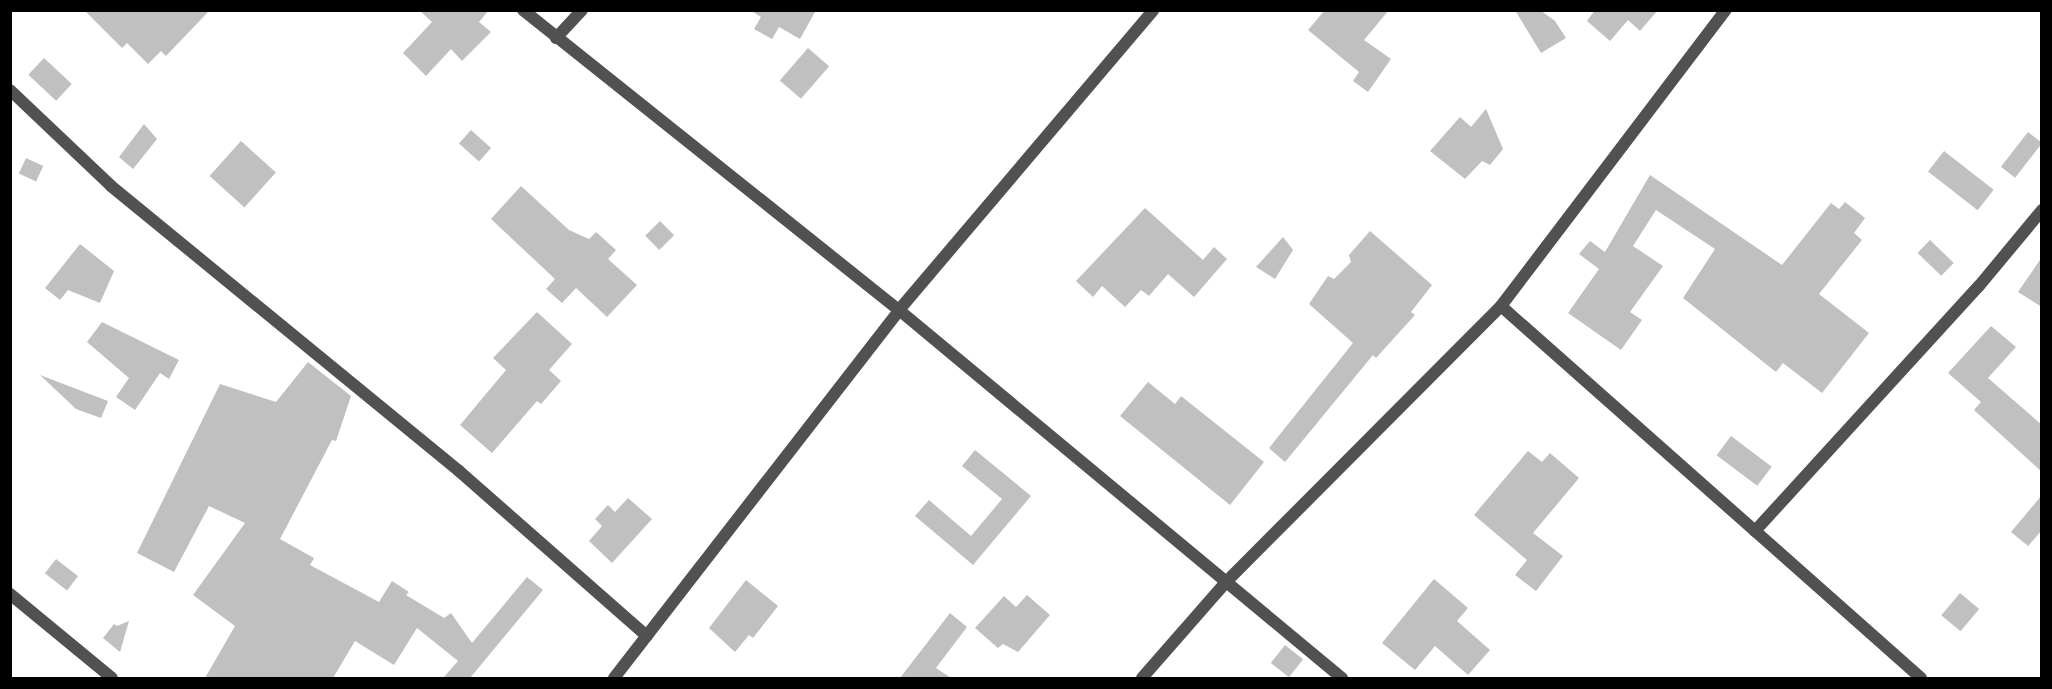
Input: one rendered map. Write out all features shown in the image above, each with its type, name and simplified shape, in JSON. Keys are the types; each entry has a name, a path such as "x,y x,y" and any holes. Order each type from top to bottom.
{"street":[{"path":"524,10 556,39 899,310 1342,678"},
{"path":"556,39 582,10"},
{"path":"614,678 899,310 1153,10"},
{"path":"1142,678 1226,582 1501,306 1726,10"},
{"path":"10,90 111,186 459,471 647,636"},
{"path":"1755,531 1979,286 2042,210"},
{"path":"1501,306 1922,678"},
{"path":"10,594 112,678"}],"building":[{"path":"84,10 210,10 166,56 161,51 148,64 127,43 122,48"},
{"path":"419,10 489,10 479,22 491,32 462,61 451,49 426,76 403,53 432,22"},
{"path":"750,10 816,10 800,39 779,27 772,39 754,29 761,17"},
{"path":"1325,10 1389,10 1364,40 1391,59 1368,92 1353,81 1359,72 1308,30"},
{"path":"1515,10 1540,10 1555,21 1566,38 1541,53"},
{"path":"1595,10 1658,10 1640,31 1628,20 1610,41 1587,21"},
{"path":"808,48 829,66 801,99 780,80"},
{"path":"44,58 72,84 56,101 28,75"},
{"path":"1486,109 1503,149 1490,165 1482,161 1465,179 1430,151 1460,117 1471,127"},
{"path":"144,124 157,139 133,169 119,157"},
{"path":"471,130 491,148 479,161 459,143"},
{"path":"2028,132 2042,143 2015,178 2001,167"},
{"path":"241,141 276,172 244,207 210,176"},
{"path":"1944,151 1994,190 1978,210 1928,171"},
{"path":"26,158 43,166 36,181 19,173"},
{"path":"1650,175 1782,265 1831,203 1839,209 1845,202 1865,218 1854,233 1862,240 1819,294 1869,333 1822,393 1783,363 1776,372 1683,298 1715,249 1656,210 1633,246 1663,266 1630,312 1642,320 1621,350 1568,313 1599,269 1579,254 1590,241 1605,252"},
{"path":"521,186 569,230 589,239 596,232 616,250 608,259 637,285 607,317 576,288 562,303 546,289 555,279 491,219"},
{"path":"1145,208 1203,260 1214,247 1227,259 1194,297 1168,274 1149,296 1141,290 1125,307 1102,286 1093,297 1076,281"},
{"path":"660,221 674,235 659,250 645,236"},
{"path":"1370,231 1432,285 1411,312 1415,315 1376,358 1373,355 1285,462 1269,448 1353,343 1309,304 1328,276 1334,279 1351,262 1349,255"},
{"path":"1283,237 1293,250 1275,279 1256,267"},
{"path":"1930,240 1954,263 1941,276 1917,253"},
{"path":"80,244 114,271 100,303 68,290 60,300 45,288"},
{"path":"2042,257 2042,307 2018,292"},
{"path":"537,312 572,344 549,370 561,381 541,404 537,401 492,453 460,425 506,370 493,358"},
{"path":"102,322 179,360 169,379 160,373 135,410 116,397 129,378 87,342"},
{"path":"1991,326 2016,347 1988,378 2042,425 2042,472 1974,410 1981,402 1948,373"},
{"path":"308,362 351,396 336,441 332,440 280,539 314,558 310,565 379,602 392,581 409,592 406,595 444,618 451,613 472,643 527,577 543,590 470,678 443,678 458,661 417,628 394,665 355,641 333,678 205,678 235,626 193,595 245,523 209,506 174,572 137,553 220,384 276,402"},
{"path":"40,375 108,401 101,418 76,409"},
{"path":"1148,382 1175,404 1181,396 1264,462 1230,505 1120,416"},
{"path":"1731,436 1772,467 1757,486 1717,455"},
{"path":"975,450 1031,496 973,565 915,516 929,500 971,536 1002,499 962,466"},
{"path":"1528,451 1542,462 1550,453 1579,478 1533,533 1563,556 1536,591 1515,575 1527,560 1474,515"},
{"path":"2042,495 2042,530 2028,546 2011,532"},
{"path":"628,498 652,519 612,563 589,541 602,526 595,519 608,505 615,512"},
{"path":"56,559 78,576 67,590 45,573"},
{"path":"1434,579 1468,608 1457,621 1490,650 1468,675 1435,646 1415,670 1382,643"},
{"path":"746,580 778,606 753,638 749,635 735,652 709,628"},
{"path":"1960,593 1979,609 1961,631 1941,615"},
{"path":"1027,595 1050,615 1018,652 1003,644 998,648 975,628 1004,596 1016,607"},
{"path":"950,613 967,627 936,668 951,678 900,678"},
{"path":"129,621 120,652 103,638 114,624 117,626"},
{"path":"1285,645 1303,659 1289,677 1271,663"}]}
